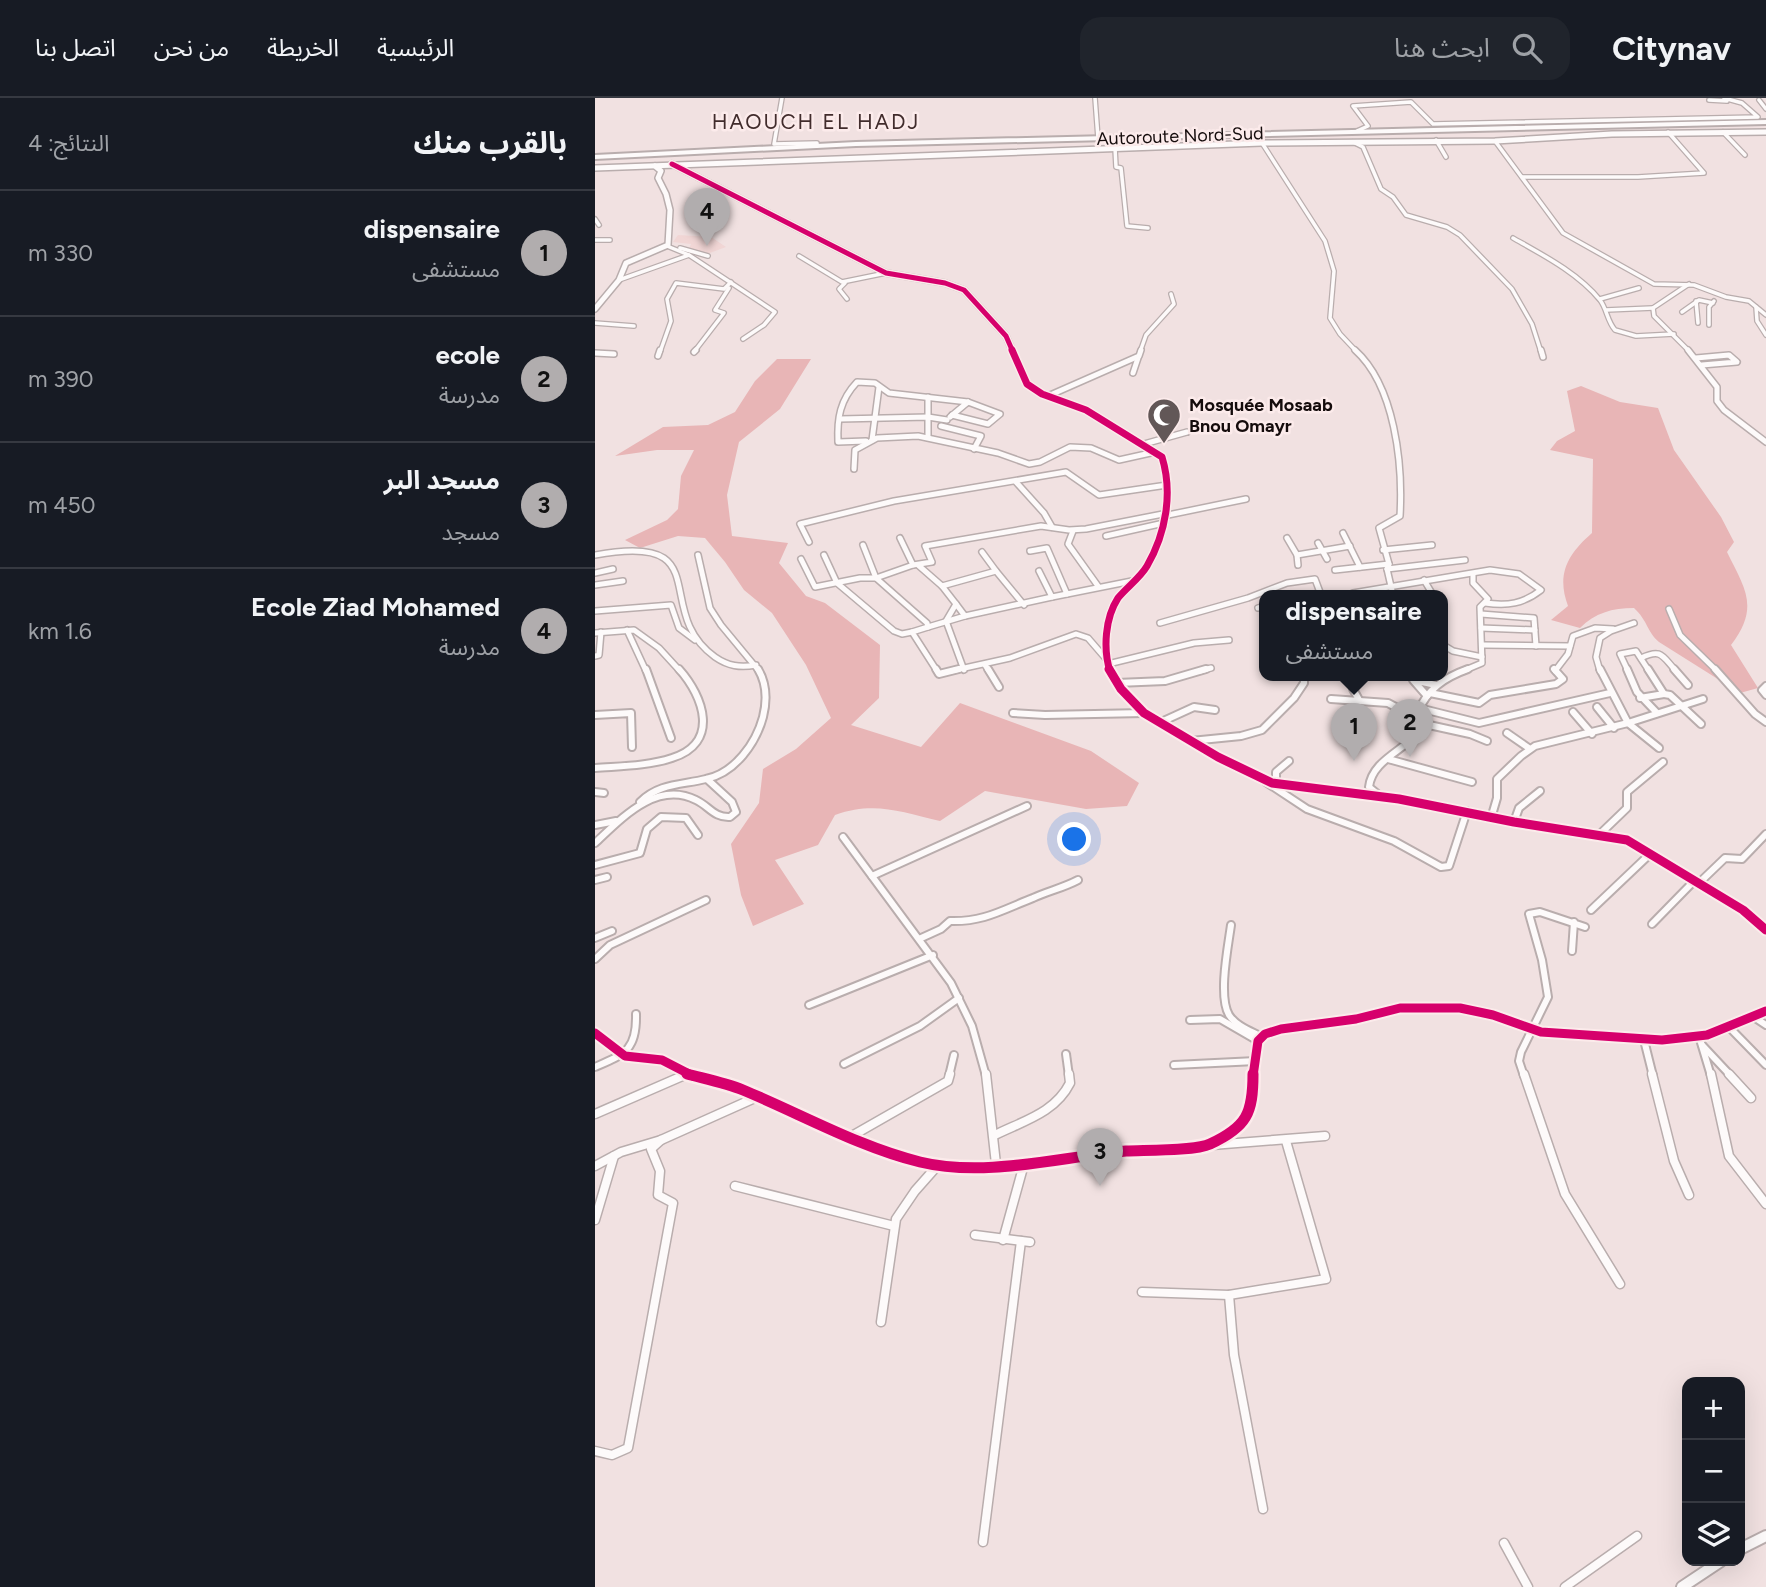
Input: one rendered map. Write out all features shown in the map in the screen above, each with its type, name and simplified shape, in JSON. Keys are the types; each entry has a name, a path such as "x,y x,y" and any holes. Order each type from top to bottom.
{"highway":[{"name":"Autoroute Nord-Sud","path":"595,159 817,146 1434,127 1766,127"},
{"name":"Autoroute Nord-Sud","path":"595,159 1230,139 1766,127"}],"street":[{"path":"782,98 775,144 817,143 817,146"},
{"path":"1095,98 1098,138"},
{"path":"1724,98 1730,101"},
{"path":"1709,100 1742,103 1758,117"},
{"path":"1759,100 1766,109"},
{"path":"1357,131 1369,125 1353,106 1411,102 1434,127 1766,117"},
{"path":"595,168 1262,143 1495,141 1668,132 1723,132 1766,127"},
{"path":"1522,177 1680,176 1704,173 1668,132"},
{"path":"1723,132 1745,155"},
{"path":"1351,141 1363,147 1381,189 1393,197 1406,215 1447,227 1460,234 1512,289 1532,324 1543,357"},
{"path":"1436,141 1446,157"},
{"path":"1495,141 1563,233 1654,284 1689,284 1745,300 1766,315"},
{"path":"1262,143 1325,241 1332,257 1335,267 1335,293 1330,318 1342,339 1372,366 1382,388 1401,495 1401,516 1379,527 1391,590"},
{"path":"1115,148 1116,167 1121,168 1127,226 1148,228"},
{"path":"667,245 671,229 666,190 658,178 661,171 673,165"},
{"path":"661,171 673,165"},
{"path":"673,165 887,273 964,290 1006,336 1027,384 1048,396 1086,410 1144,444 1165,462 1168,514 1147,567 1117,600 1105,638 1108,662 1117,683 1144,713 1262,779 1296,803 1394,841 1441,867 1449,866 1455,854 1467,811"},
{"path":"655,166 661,171"},
{"path":"1599,175 1600,169"},
{"path":"595,219 597,228"},
{"path":"1513,238 1600,299 1611,325 1626,334 1674,334"},
{"path":"595,240 610,240"},
{"path":"667,245 689,256 775,312 764,325 743,339"},
{"path":"595,309 619,280 626,263 667,245 708,256"},
{"path":"619,280 689,256"},
{"path":"799,256 845,283"},
{"path":"847,299 839,289 845,283 887,273"},
{"path":"658,356 671,321 667,299 676,283 724,289 732,283"},
{"path":"694,352 724,313 715,310 732,283"},
{"path":"1606,310 1653,308 1689,284"},
{"path":"1600,299 1639,288"},
{"path":"1133,373 1146,335 1172,307 1171,294"},
{"path":"1709,325 1709,307 1720,295"},
{"path":"1682,312 1701,299 1713,303"},
{"path":"1696,301 1698,323"},
{"path":"1756,307 1757,321 1766,335"},
{"path":"1653,308 1654,316 1702,365 1717,387 1717,401 1724,410 1766,442"},
{"path":"595,323 634,326"},
{"path":"595,353 614,354"},
{"path":"1696,358 1729,355 1737,362 1702,365"},
{"path":"1048,396 1139,356"},
{"path":"840,419 928,416 988,424 1000,414 968,402 889,393 875,383 857,382 843,395 840,419 838,442 900,436 928,437 1033,464 1070,447 1093,448 1108,458 1119,460 1155,452"},
{"path":"854,469 855,450 870,441 879,387"},
{"path":"928,397 928,437"},
{"path":"928,437 968,402"},
{"path":"941,426 981,436 974,449"},
{"path":"1144,444 1187,432"},
{"path":"809,542 800,524 894,501 1068,472 1099,495 1167,485"},
{"path":"1016,482 1044,513 1052,527"},
{"path":"801,559 815,587 876,578 932,562 925,546 1041,526 1073,531 1246,499"},
{"path":"1106,536 1164,523"},
{"path":"1073,531 1068,544 1098,586"},
{"path":"1343,533 1360,567"},
{"path":"900,538 915,565 942,586 965,616"},
{"path":"1287,538 1297,555 1298,565"},
{"path":"1318,543 1327,559"},
{"path":"863,545 876,578 928,627"},
{"path":"1383,550 1432,545"},
{"path":"1297,555 1350,547"},
{"path":"1030,551 1047,548 1067,594"},
{"path":"595,555 621,551 643,553 670,562 675,570 687,626 696,641"},
{"path":"982,552 1024,605"},
{"path":"595,843 646,795 659,789 707,779 729,767 759,734 768,689 756,665 732,640 709,605 698,555"},
{"path":"824,555 837,583 894,631 902,634 965,616 1132,581"},
{"path":"1335,570 1465,560"},
{"path":"1375,590 1501,568 1531,581 1541,590 1527,601 1505,606 1485,603"},
{"path":"595,573 613,569"},
{"path":"942,586 996,571"},
{"path":"1039,571 1052,597"},
{"path":"1448,675 1480,666 1483,645 1480,607 1487,596 1473,583 1473,575"},
{"path":"1270,590 1291,582 1315,579 1319,590"},
{"path":"1424,580 1430,590"},
{"path":"595,585 623,581"},
{"path":"1160,623 1259,594"},
{"path":"946,621 956,604"},
{"path":"595,611 671,605 679,628 729,666 739,668 756,665"},
{"path":"1669,608 1680,635 1695,647 1755,714 1766,722"},
{"path":"1481,614 1534,618 1536,646"},
{"path":"946,621 964,670"},
{"path":"1634,622 1600,637 1597,645 1603,683 1628,723 1660,748"},
{"path":"1481,628 1535,630"},
{"path":"1414,681 1429,695 1479,703 1491,694 1556,684 1563,680 1554,670 1568,654 1571,638 1578,632 1595,628 1614,630"},
{"path":"627,629 653,685 671,738"},
{"path":"595,656 599,655 598,632 627,629 639,633 659,648 689,682 701,705 704,722 702,733 688,750 674,758 595,768"},
{"path":"912,632 937,673 985,665 1076,635 1088,638 1108,662"},
{"path":"1108,662 1194,643 1229,640"},
{"path":"1483,645 1570,646"},
{"path":"1448,648 1482,657"},
{"path":"1657,713 1640,698 1619,656 1633,650 1664,694"},
{"path":"1641,658 1654,652 1660,653 1688,685"},
{"path":"985,665 999,687"},
{"path":"1117,683 1165,681 1211,668"},
{"path":"1192,741 1241,736 1262,730 1294,698 1304,681"},
{"path":"1426,681 1438,682"},
{"path":"1380,796 1367,783 1388,759 1409,745 1421,730 1417,714 1419,708 1438,682"},
{"path":"1766,686 1762,690 1766,695"},
{"path":"1353,688 1359,699"},
{"path":"1419,708 1479,723 1610,693"},
{"path":"1640,698 1670,695 1701,724"},
{"path":"1331,699 1385,701 1403,707 1420,722 1487,741"},
{"path":"1492,815 1497,799 1497,779 1530,749 1541,743 1550,744 1614,728 1703,699"},
{"path":"1159,723 1194,707 1216,710"},
{"path":"1597,707 1614,728"},
{"path":"1013,713 1034,716 1115,711 1144,713"},
{"path":"1573,712 1592,734"},
{"path":"595,715 631,713 632,747"},
{"path":"1507,733 1530,749"},
{"path":"1388,759 1472,782"},
{"path":"1276,783 1277,770 1289,761"},
{"path":"1600,834 1627,808 1627,792 1663,762"},
{"path":"640,802 687,796 696,799 717,815 730,817 736,812 732,802 707,779"},
{"path":"1262,779 1380,796 1627,840 1743,910 1766,930"},
{"path":"1514,822 1518,808 1540,791"},
{"path":"595,792 604,793"},
{"path":"872,876 1027,806"},
{"path":"595,865 641,853 647,828 654,819 665,815 686,818 698,835"},
{"path":"595,825 618,821"},
{"path":"1652,924 1725,858 1742,859 1766,834"},
{"path":"843,837 933,955 959,998 982,1055 995,1135 996,1164"},
{"path":"1591,911 1651,853"},
{"path":"595,880 607,877"},
{"path":"919,939 941,929 950,921 974,922 1034,897 1055,892 1078,880"},
{"path":"595,959 610,944 706,900"},
{"path":"1585,927 1539,912 1529,915 1550,995 1537,1023 1529,1030 1519,1061 1565,1194 1621,1284"},
{"path":"1572,951 1574,922"},
{"path":"1231,925 1226,964 1226,1009 1237,1023 1260,1039"},
{"path":"595,937 612,931"},
{"path":"809,1005 933,955"},
{"path":"844,1064 924,1022 935,1019 944,1008 959,998"},
{"path":"1260,1039 1281,1029 1356,1019 1400,1009 1430,1007 1460,1008 1493,1015 1529,1030 1564,1035 1700,1040 1766,1011"},
{"path":"625,1056 637,1036 636,1014"},
{"path":"1753,1017 1766,1024"},
{"path":"1190,1020 1220,1019 1260,1039"},
{"path":"1730,1028 1766,1065"},
{"path":"595,1033 625,1056"},
{"path":"1208,1145 1238,1126 1249,1114 1253,1102 1260,1039"},
{"path":"1644,1040 1674,1161 1689,1195"},
{"path":"1700,1040 1751,1098"},
{"path":"1700,1040 1717,1095 1729,1156 1766,1204"},
{"path":"995,1135 1049,1108 1064,1093 1070,1079 1066,1054"},
{"path":"850,1137 948,1081 954,1055"},
{"path":"595,1067 625,1056 662,1060 687,1074 757,1097 850,1137 921,1162 968,1166 1024,1164 1093,1154 1286,1142 1325,1136"},
{"path":"1174,1065 1256,1061"},
{"path":"595,1114 687,1074"},
{"path":"595,1166 757,1097"},
{"path":"595,1451 607,1456 618,1455 628,1448 673,1203 658,1195 662,1180 660,1163 651,1149 661,1140"},
{"path":"1142,1292 1229,1295 1326,1279 1286,1142"},
{"path":"595,1220 614,1156"},
{"path":"881,1322 894,1226 899,1213 939,1163"},
{"path":"1003,1240 1024,1164"},
{"path":"735,1186 894,1226"},
{"path":"975,1235 1025,1241 983,1542"},
{"path":"1229,1295 1234,1355 1263,1509"},
{"path":"1745,1546 1766,1535"},
{"path":"1565,1587 1637,1536"},
{"path":"1504,1544 1528,1587"},
{"path":"1682,1587 1714,1566"}],"shaded area":[{"path":"678,235 711,237 726,247 707,254 689,249 691,244 673,242"},
{"path":"777,359 811,359 780,409 739,442 727,495 732,536 788,543 779,563 806,596 825,603 880,645 879,698 851,725 921,747 960,703 1091,751 1139,783 1127,806 1086,809 985,791 940,821 875,808 835,815 818,845 775,860 804,904 753,926 741,895 731,844 759,803 763,769 796,749 831,718 806,665 772,613 744,590 705,538 678,536 640,548 625,540 667,520 678,509 681,476 694,450 657,450 615,456 663,427 708,425 735,412 755,381"},
{"path":"1581,386 1620,402 1658,408 1674,450 1721,517 1734,542 1727,552 1744,588 1747,609 1740,632 1731,645 1758,688 1740,693 1659,642 1634,608 1604,612 1580,628 1551,620 1568,606 1563,584 1564,574 1576,549 1592,533 1593,459 1550,450 1557,441 1575,431 1567,391"}],"cycle path":[{"path":"672,164 886,273 945,283 964,290 1006,336 1027,384 1042,394 1086,410 1162,457 1168,476 1167,516 1147,567 1117,600 1105,638 1109,669 1121,689 1144,713 1218,757 1272,783 1399,799 1514,822 1627,840 1743,910 1766,930"},
{"path":"595,1033 625,1056 662,1060 687,1074 740,1089 850,1137 921,1162 968,1166 1024,1164 1093,1154 1208,1145 1238,1126 1249,1114 1253,1102 1253,1073 1258,1041 1265,1034 1281,1029 1356,1019 1400,1008 1431,1007 1460,1008 1493,1015 1541,1032 1662,1040 1707,1035 1766,1011"}],"place":[{"name":"Ecole Ziad Mohamed","path":"707,246"},
{"name":"Mosquée Mosaab Bnou Omayr","path":"1164,445"},
{"name":"ecole","path":"1410,757"},
{"name":"dispensaire","path":"1354,761"},
{"name":"مسجد البر","path":"1100,1186"}],"district":[{"name":"HAOUCH EL HADJ","path":"816,121"}]}
